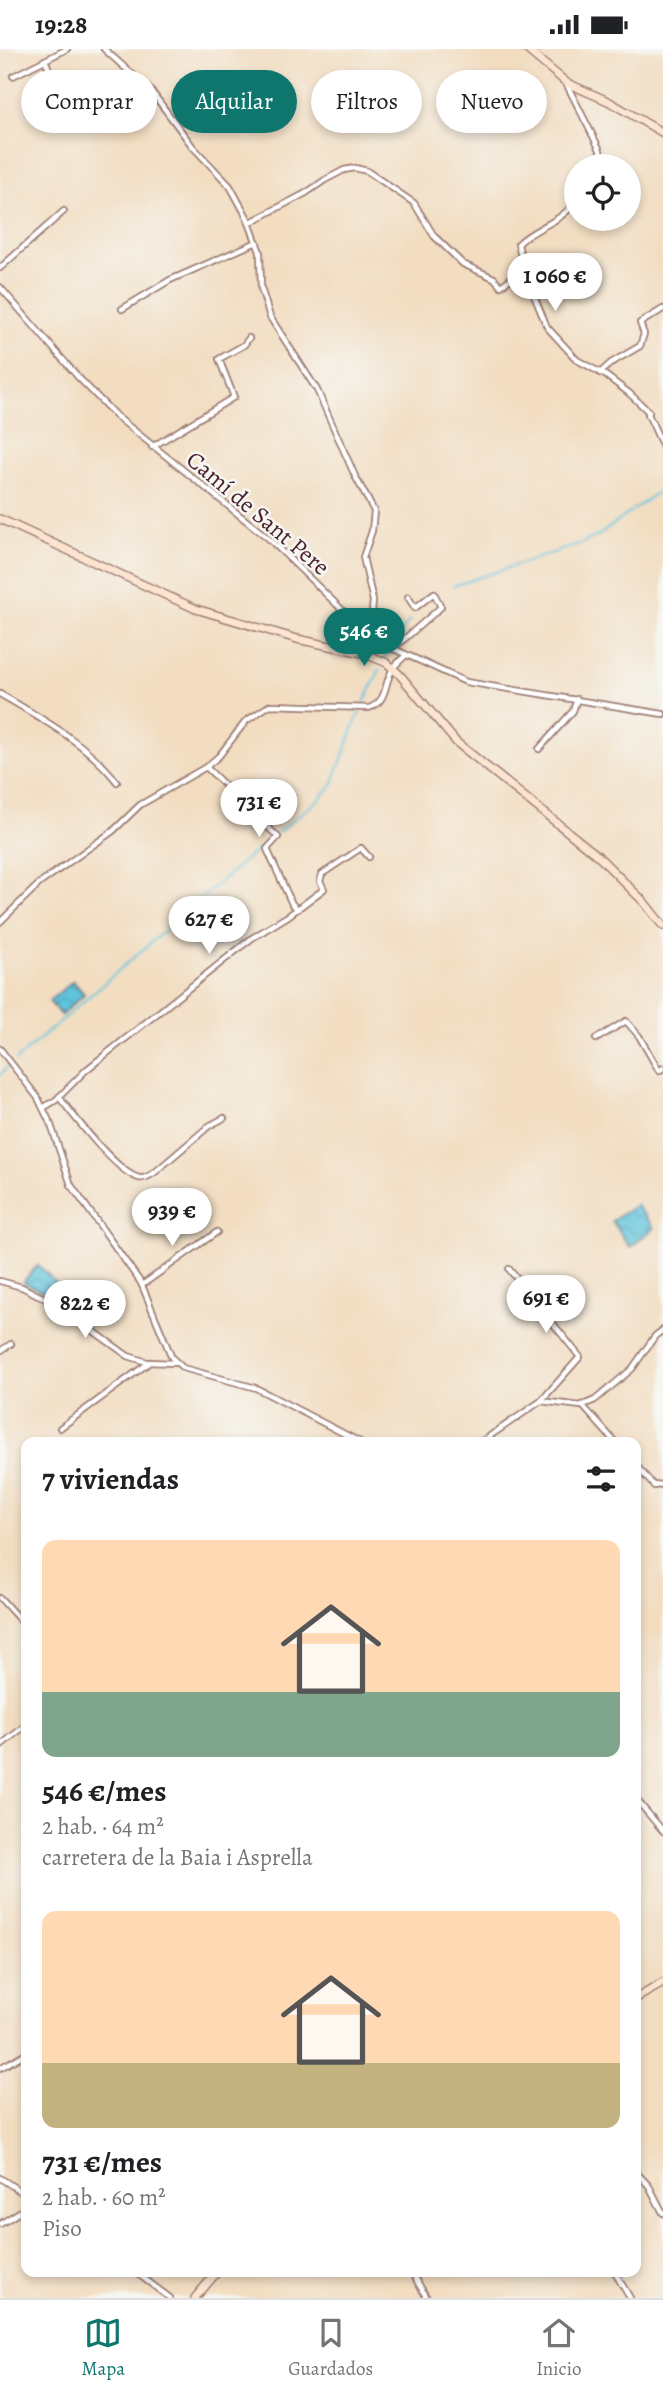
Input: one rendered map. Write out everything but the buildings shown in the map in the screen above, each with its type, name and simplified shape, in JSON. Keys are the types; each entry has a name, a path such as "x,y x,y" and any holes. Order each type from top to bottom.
{"main road":[{"path":"526,49 567,83 608,101 663,133"},
{"path":"0,519 196,609 297,639 378,658 393,668 456,742 598,856 644,902 663,926"},
{"path":"641,1996 663,1983"},
{"path":"195,2298 213,2277"}],"street":[{"path":"13,76 67,49"},
{"path":"104,49 152,92 193,147 230,186 249,222 257,242 261,288 270,317 317,390 355,476 374,511 372,531 363,557 373,601 371,624 367,633"},
{"path":"45,60 49,70"},
{"path":"567,83 600,154"},
{"path":"249,222 344,170 355,168 367,171 414,202 434,236 463,264 494,278 501,286 523,269"},
{"path":"0,268 64,211"},
{"path":"564,216 526,236 518,244 523,269 547,327 577,360 629,393 648,413 663,447"},
{"path":"122,309 170,280 257,242"},
{"name":"Camí de Sant Pere","path":"0,287 98,399 152,447 268,538 367,633 393,649 466,682 663,714"},
{"path":"600,373 611,363 640,346 644,334 640,323 663,309"},
{"path":"152,447 234,397 219,359 244,345 249,338"},
{"path":"393,649 441,607 434,593 415,608 408,597"},
{"path":"0,922 40,883 113,831 140,805 206,767 219,756 246,722 270,705 369,708 377,705 393,668 406,655"},
{"path":"0,694 84,747 102,762 117,782"},
{"path":"539,749 573,711 577,699"},
{"path":"206,767 278,837 267,849 292,904 298,909"},
{"path":"43,1108 59,1097 86,1070 252,937 298,909 324,889 320,881 322,874 360,848 369,857"},
{"path":"596,1039 626,1021 639,1036 659,1071 663,1068"},
{"path":"0,1049 38,1098 51,1125 71,1185 124,1256 142,1285 175,1363"},
{"path":"59,1097 102,1148 137,1178 145,1178 154,1173 209,1126 224,1118"},
{"path":"142,1285 217,1232"},
{"path":"488,1437 541,1401 580,1357 509,1269"},
{"path":"0,1281 22,1287 56,1304 128,1356 151,1362 175,1363 183,1368 256,1388 350,1437"},
{"path":"541,1401 582,1405 606,1393 632,1369 655,1336 663,1330"},
{"path":"0,1351 12,1344"},
{"path":"60,1428 151,1362"},
{"path":"582,1405 611,1437"},
{"path":"641,1471 654,1486 663,1484"},
{"path":"0,1598 21,1621"},
{"path":"0,1746 21,1729"},
{"path":"641,1805 663,1831"},
{"path":"0,2068 21,2056"},
{"path":"641,2177 649,2186 663,2213"},
{"path":"0,2178 21,2192"},
{"path":"0,2224 21,2212"},
{"path":"142,2277 170,2298"},
{"path":"414,2277 426,2298"},
{"path":"618,2277 630,2298"}],"water":[{"path":"73,981 84,994 61,1015 49,1001"},
{"path":"636,1205 654,1228 630,1247 612,1221"},
{"path":"38,1265 58,1285 49,1295 23,1282"}],"waterway":[{"path":"535,559 599,535 663,488"},
{"path":"453,586 532,560"},
{"path":"392,645 410,620"},
{"path":"385,659 388,651"},
{"path":"363,705 380,669"},
{"path":"277,833 332,785 360,711"},
{"path":"16,1060 274,835"},
{"path":"0,1075 9,1066"}]}
